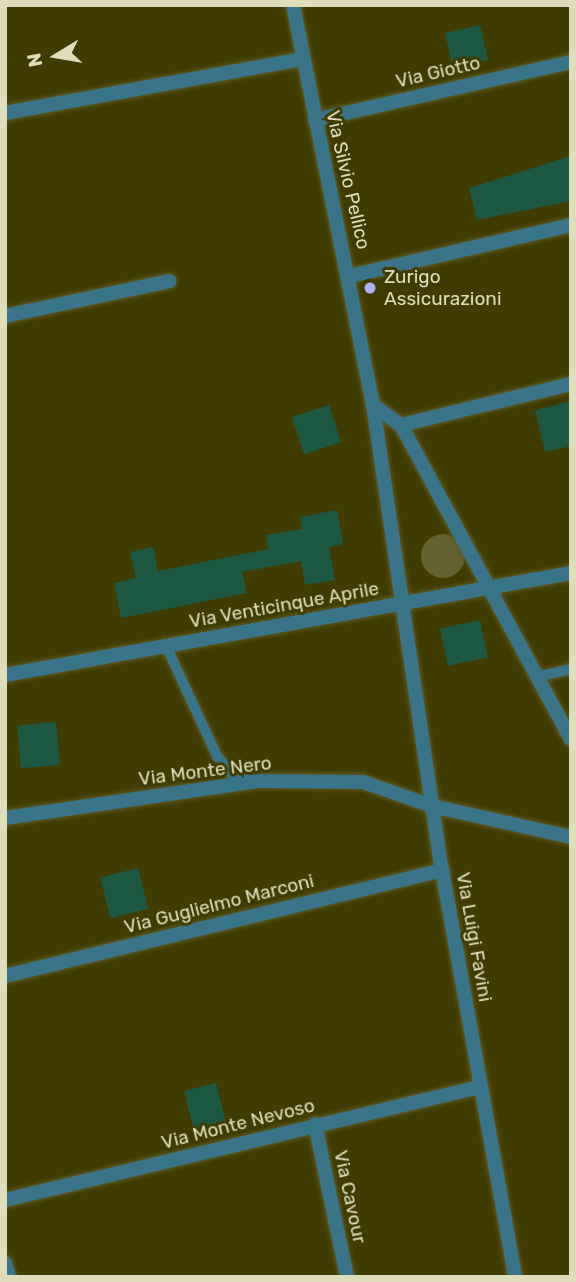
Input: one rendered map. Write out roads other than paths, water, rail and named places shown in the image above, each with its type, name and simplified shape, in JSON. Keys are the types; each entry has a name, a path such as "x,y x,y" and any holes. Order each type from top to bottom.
{"street":[{"name":"Via Silvio Pellico","path":"293,5 315,120 350,276 403,603"},
{"path":"5,113 303,59"},
{"name":"Via Giotto","path":"315,120 571,62"},
{"path":"350,276 571,225"},
{"path":"5,316 169,281"},
{"path":"401,425 571,384"},
{"path":"373,405 401,425 571,738"},
{"name":"Via Venticinque Aprile","path":"5,675 571,573"},
{"name":"Via Luigi Favini","path":"403,603 442,870 515,1277"},
{"name":"Via Monte Nero","path":"5,818 259,781 363,782 432,806 571,837"},
{"name":"Via Guglielmo Marconi","path":"5,976 442,870"},
{"name":"Via Monte Nevoso","path":"5,1200 480,1087"},
{"name":"Via Cavour","path":"315,1125 347,1277"},
{"path":"5,1263 9,1277"}],"lane":[{"path":"166,646 217,756 233,776 259,781"},
{"path":"536,677 571,669"}],"place":[{"name":"Zurigo Assicurazioni","path":"370,288"}]}
